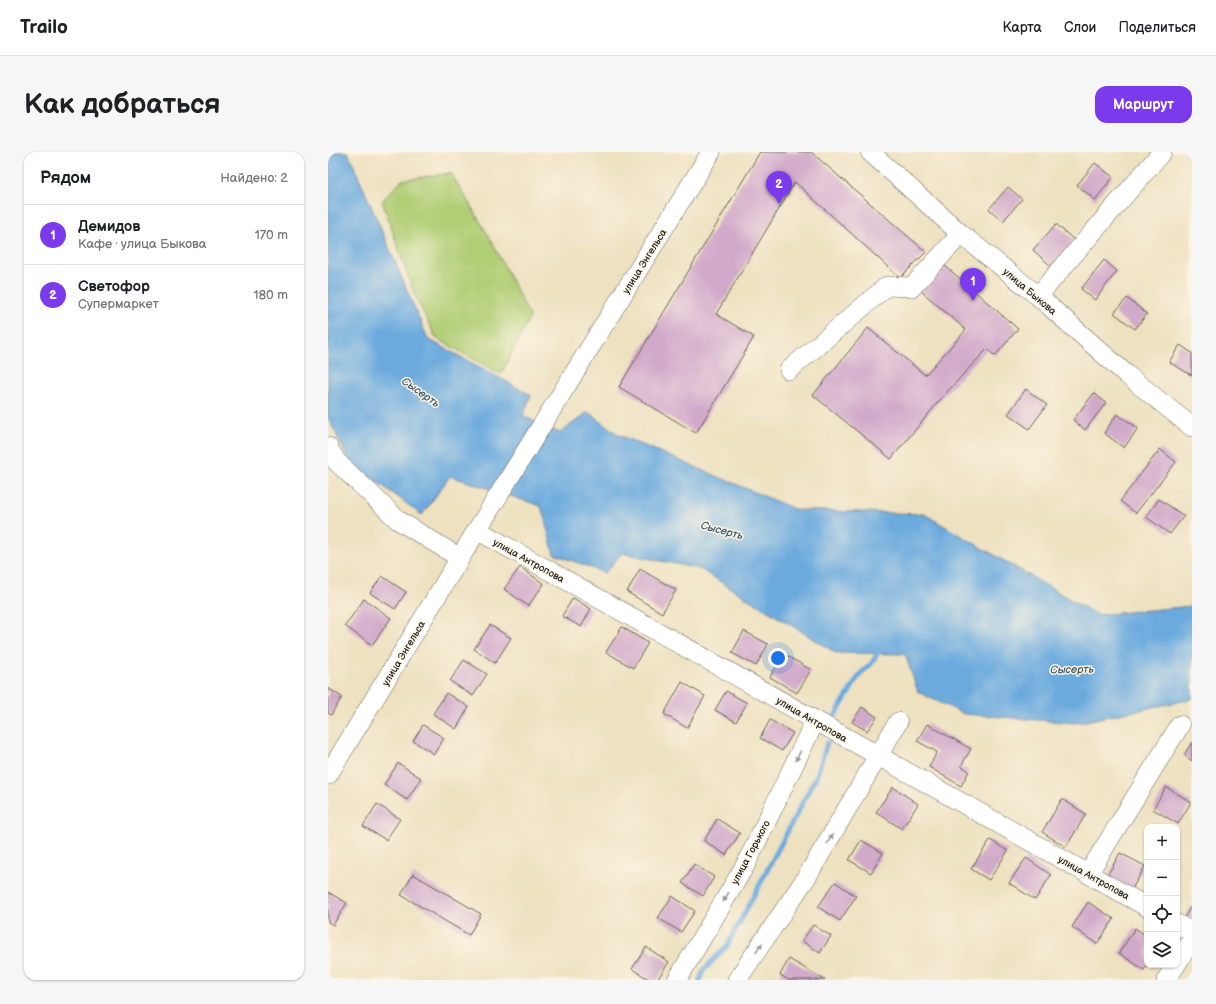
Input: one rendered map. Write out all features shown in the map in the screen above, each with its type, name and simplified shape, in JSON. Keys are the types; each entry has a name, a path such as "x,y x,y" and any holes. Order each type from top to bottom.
{"street":[{"name":"улица Энгельса","path":"328,775 477,530 711,152"},
{"name":"улица Быкова","path":"870,152 961,234 1038,296 1127,375 1192,427"},
{"path":"1038,296 1162,152"},
{"path":"789,370 887,286 912,287 961,234"},
{"path":"328,447 336,461 398,520 460,558"},
{"name":"улица Антропова","path":"477,530 1144,905"},
{"name":"улица Горького","path":"677,980 746,864 815,721"},
{"path":"737,980 808,875 898,722"},
{"path":"1088,874 1180,725"},
{"path":"1180,926 1192,932"},
{"path":"1180,958 1192,940"},
{"path":"1166,980 1174,968"}],"green space":[{"path":"451,173 491,240 530,317 501,374 436,338 414,293 382,201 402,180"}],"water":[{"name":"Сысерть","path":"328,152 348,152 428,339 531,395 523,416 560,433 588,412 619,435 797,510 924,514 1097,615 1192,606 1192,699 1076,723 964,714 918,692 905,654 836,653 700,569 622,553 605,573 554,554 541,506 450,476 422,515 349,461 328,417"}],"building":[{"path":"760,152 811,152 926,252 900,278 795,182 716,314 754,337 696,433 619,387"},
{"path":"1095,163 1113,177 1095,200 1077,185"},
{"path":"1008,187 1022,199 1003,221 989,209"},
{"path":"1056,224 1074,240 1051,266 1033,250"},
{"path":"1104,260 1117,271 1095,300 1081,289"},
{"path":"943,264 1018,329 995,356 987,349 945,394 891,459 813,395 868,328 925,375 966,330 920,290"},
{"path":"1127,298 1147,314 1135,329 1114,313"},
{"path":"1180,345 1192,353 1191,375 1169,362"},
{"path":"1026,389 1047,405 1029,429 1008,414"},
{"path":"1094,393 1106,403 1085,430 1073,420"},
{"path":"1117,414 1138,428 1124,448 1104,433"},
{"path":"1160,449 1176,462 1136,513 1120,501"},
{"path":"1159,499 1184,516 1170,534 1146,517"},
{"path":"520,567 544,584 528,606 504,589"},
{"path":"640,569 676,590 662,613 627,592"},
{"path":"382,576 406,592 395,609 370,593"},
{"path":"573,598 591,609 581,627 562,616"},
{"path":"364,599 391,618 372,645 345,626"},
{"path":"490,625 511,638 495,663 474,649"},
{"path":"622,627 648,643 633,668 606,652"},
{"path":"744,631 768,644 756,666 732,653"},
{"path":"784,654 811,670 797,693 770,677"},
{"path":"464,660 487,674 473,696 450,681"},
{"path":"682,682 705,696 687,728 664,714"},
{"path":"328,688 342,697 331,715 328,713"},
{"path":"726,691 747,703 736,722 715,710"},
{"path":"446,693 469,707 456,729 433,714"},
{"path":"862,707 877,717 867,731 852,722"},
{"path":"770,720 793,733 782,751 760,738"},
{"path":"927,724 971,749 961,766 969,771 961,786 929,767 937,752 917,741"},
{"path":"423,725 444,738 434,754 413,741"},
{"path":"1192,742 1192,761 1184,755"},
{"path":"398,763 421,778 407,800 384,785"},
{"path":"893,787 918,804 902,829 876,812"},
{"path":"1166,787 1191,802 1178,824 1153,809"},
{"path":"1062,799 1086,814 1066,847 1042,832"},
{"path":"377,804 400,819 386,840 363,826"},
{"path":"717,819 740,833 726,855 704,841"},
{"path":"861,840 883,853 871,873 849,860"},
{"path":"990,840 1008,851 989,880 971,869"},
{"path":"1120,853 1144,865 1132,889 1107,876"},
{"path":"1026,858 1051,875 1035,900 1009,883"},
{"path":"694,864 714,877 703,896 682,883"},
{"path":"413,874 481,914 469,935 401,895"},
{"path":"835,882 856,896 840,921 818,907"},
{"path":"328,892 347,903 333,925 328,922"},
{"path":"672,896 695,911 681,932 658,918"},
{"path":"1088,902 1114,919 1097,944 1072,927"},
{"path":"1192,905 1192,924 1183,919"},
{"path":"813,925 831,936 820,953 802,941"},
{"path":"1135,928 1144,934 1145,968 1144,970 1119,953"},
{"path":"646,947 669,962 657,980 650,980 632,969"},
{"path":"789,959 825,980 789,980 780,975"}],"waterway":[{"path":"835,716 860,674 871,664 881,648"},
{"path":"700,980 703,971 727,946 817,775 827,743"}],"place":[{"name":"Светофор","path":"779,204"},
{"name":"Демидов","path":"973,301"}]}
